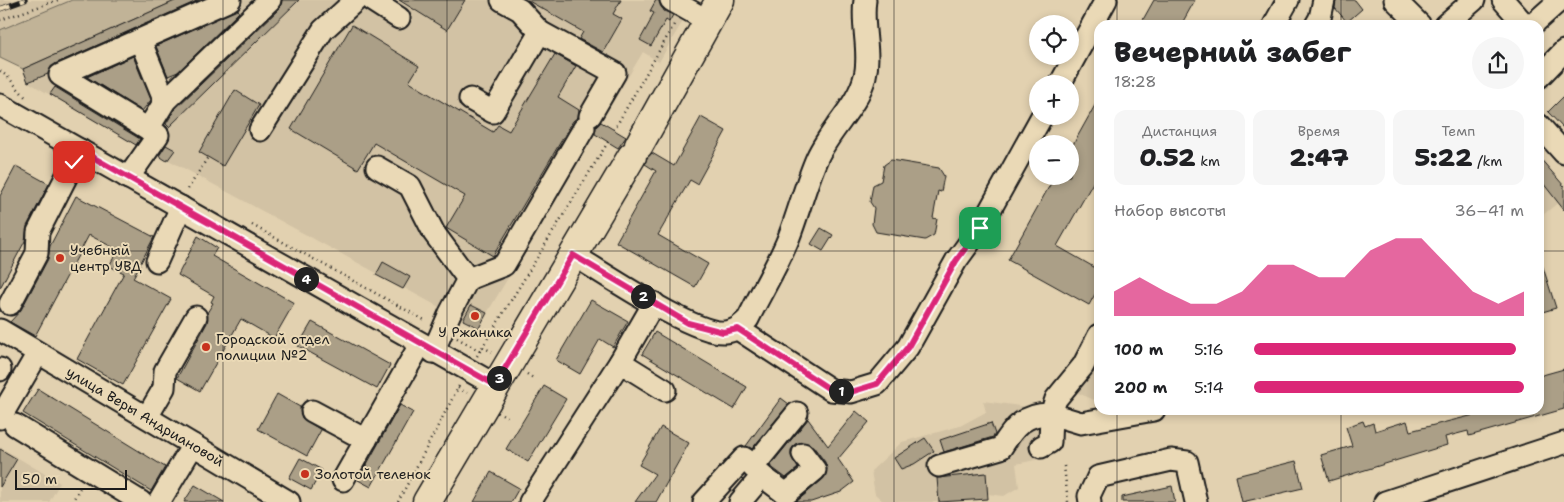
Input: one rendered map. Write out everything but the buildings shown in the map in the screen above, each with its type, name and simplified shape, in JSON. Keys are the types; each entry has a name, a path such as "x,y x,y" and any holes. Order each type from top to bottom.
{"main road":[{"path":"427,502 635,150 714,11"}],"street":[{"path":"128,178 158,135 60,75 230,0"},
{"path":"148,129 165,101 270,0"},
{"path":"260,130 323,30 356,0"},
{"path":"371,0 400,18"},
{"path":"344,480 366,440 427,348 443,331 468,279 504,265 615,74 540,32 520,10 502,0"},
{"path":"573,255 688,323 723,332 738,329 748,319 788,239 818,157 842,117 856,100 866,75 866,38 862,15 865,0"},
{"path":"1095,20 1106,0"},
{"path":"1277,20 1288,0"},
{"path":"1319,20 1324,0"},
{"path":"1395,0 1415,20"},
{"path":"1451,20 1474,0"},
{"path":"1503,0 1521,20"},
{"path":"1538,20 1560,0"},
{"path":"678,4 714,11"},
{"path":"1065,75 1094,22"},
{"path":"470,99 493,112 540,32"},
{"path":"140,40 165,101"},
{"path":"0,105 128,178 188,200 427,348 495,385"},
{"path":"738,329 831,390 851,392 877,384 908,347 956,261 980,228 1037,125"},
{"path":"1544,131 1564,153"},
{"path":"10,304 37,253 38,232 80,150"},
{"path":"378,167 410,186 434,233 468,279"},
{"path":"157,261 188,200"},
{"path":"530,502 620,362 654,303"},
{"path":"147,417 164,388 165,371 196,316"},
{"name":"улица Веры Андриановой","path":"0,330 289,502"},
{"path":"38,353 8,422 141,502"},
{"path":"1041,447 1050,442 1051,414 1056,399 1091,369 1094,356"},
{"path":"620,362 665,390"},
{"path":"312,411 366,440"},
{"path":"740,502 757,472 797,413"},
{"path":"939,466 1001,448 1015,425 1041,414 1051,414 1081,423 1126,415"},
{"path":"1385,502 1564,443"},
{"path":"159,502 193,445"},
{"path":"704,502 744,458 757,472 786,494 815,470 803,454"},
{"path":"1090,502 1089,496 1098,477 1171,460 1187,462 1196,502"}],"path":[{"path":"0,20 58,0"},
{"path":"614,130 678,4"},
{"path":"398,502 468,371 608,142"},
{"path":"188,200 187,189 208,157"},
{"path":"246,222 480,351"},
{"path":"1064,466 1068,502"}],"shaded area":[{"path":"0,0 87,0 0,30"},
{"path":"72,0 177,0 23,69 0,58 0,30"},
{"path":"177,0 695,0 659,62 643,52 487,313 471,305 463,320 152,151 141,148 28,82 23,69"},
{"path":"1544,163 1564,186 1564,198 1544,214"},
{"path":"1094,363 1094,400 1078,393"},
{"path":"983,401 1035,408 1041,413 1040,459 1016,464 1019,487 1004,496 988,494 988,499 949,502 884,502 875,494 871,471 902,442 960,426 986,412"},
{"path":"0,447 60,483 49,502 0,502"}],"railway":[{"path":"0,9 25,0"}],"place":[{"name":"Учебный центр УВД","path":"60,258"},
{"name":"У Ржаника","path":"475,316"},
{"name":"Городской отдел полиции №2","path":"206,347"},
{"name":"Золотой теленок","path":"305,474"}],"route":[{"path":"74,162 80,150 420,345 495,385 573,255 688,323 723,332 738,329 831,390 851,392 877,384 908,347 956,261 980,228"}]}
